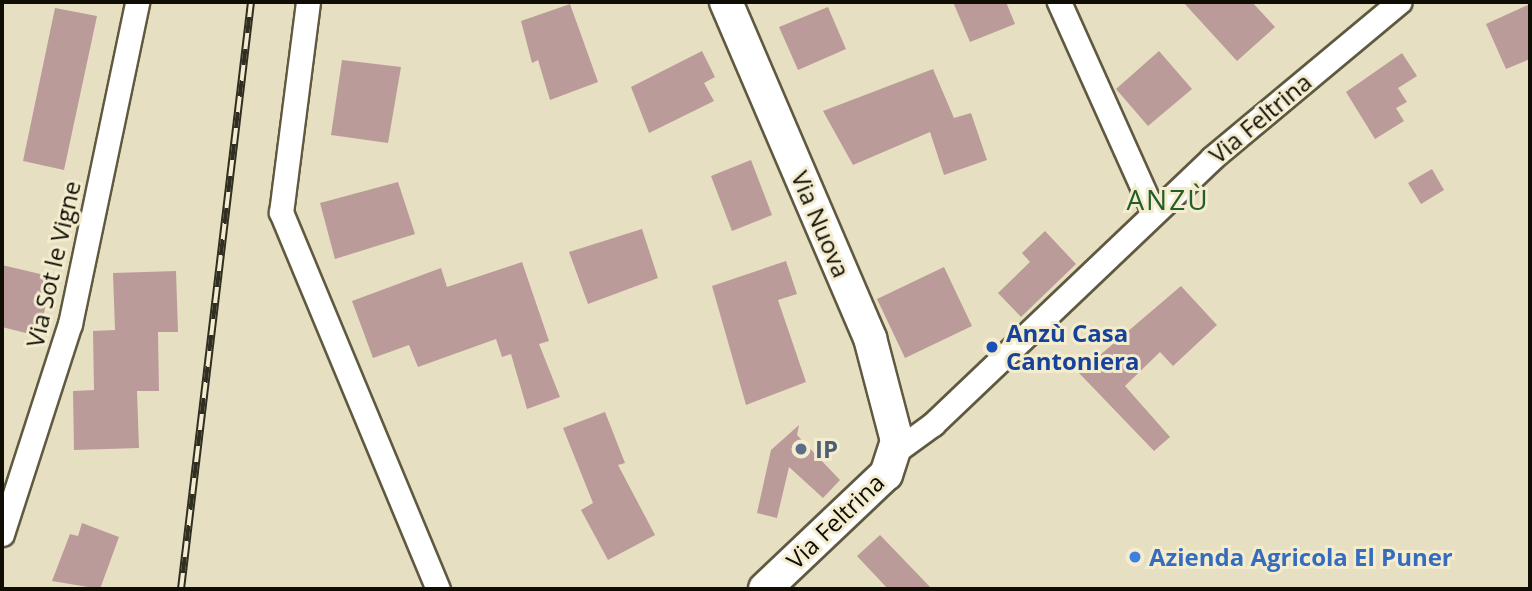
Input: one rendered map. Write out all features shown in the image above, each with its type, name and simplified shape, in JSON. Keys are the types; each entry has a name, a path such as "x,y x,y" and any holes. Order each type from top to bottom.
{"street":[{"name":"Via Sot le Vigne","path":"2,534 70,324 137,2"},
{"path":"308,2 281,212 438,589"},
{"name":"Via Nuova","path":"726,2 870,338 896,429 896,451"},
{"path":"1059,2 1154,213"},
{"name":"Via Feltrina","path":"765,589 886,474 896,451 933,424 1154,213 1399,2"}],"building":[{"path":"953,2 1006,2 1015,24 970,42"},
{"path":"1183,2 1252,2 1275,27 1237,61"},
{"path":"570,4 598,82 550,100 538,60 532,63 521,21"},
{"path":"1530,4 1530,59 1506,69 1486,24"},
{"path":"828,7 846,49 798,70 779,27"},
{"path":"55,8 97,16 64,170 23,161"},
{"path":"702,51 715,77 704,83 714,101 649,133 631,87"},
{"path":"1159,51 1192,89 1148,126 1116,89"},
{"path":"1402,53 1417,76 1398,88 1407,102 1396,108 1404,121 1375,139 1346,92"},
{"path":"342,60 401,67 388,143 331,135"},
{"path":"933,69 954,118 971,113 987,160 944,175 930,132 853,165 823,111"},
{"path":"751,160 772,215 732,231 711,176"},
{"path":"1432,169 1444,190 1421,204 1408,183"},
{"path":"398,182 415,234 335,259 320,203"},
{"path":"642,229 658,278 588,304 569,252"},
{"path":"1045,231 1076,264 1021,317 998,293 1030,262 1022,253"},
{"path":"786,261 797,294 778,300 806,382 746,405 712,286"},
{"path":"522,262 549,341 539,344 560,397 527,409 511,354 502,357 496,339 418,367 409,345 373,358 352,301 441,268 447,287"},
{"path":"2,265 53,277 38,336 2,327"},
{"path":"944,267 972,326 905,358 877,299"},
{"path":"176,271 178,332 158,332 159,391 137,391 139,448 74,450 73,391 94,390 93,331 115,330 113,273"},
{"path":"1181,286 1217,325 1173,366 1160,352 1125,386 1170,437 1154,451 1079,373"},
{"path":"605,412 625,463 618,465 655,535 608,560 581,510 593,503 563,428"},
{"path":"799,425 797,435 840,480 823,498 789,467 777,518 757,513 771,450"},
{"path":"82,523 119,537 100,589 52,581 70,534 78,536"},
{"path":"880,535 932,589 888,589 857,556"}],"railway":[{"path":"181,589 251,2"}],"place":[{"name":"Anzù Casa Cantoniera","path":"992,347"},
{"name":"IP","path":"801,449"},
{"name":"Azienda Agricola El Puner","path":"1135,557"}],"district":[{"name":"ANZÙ","path":"1168,199"}]}
